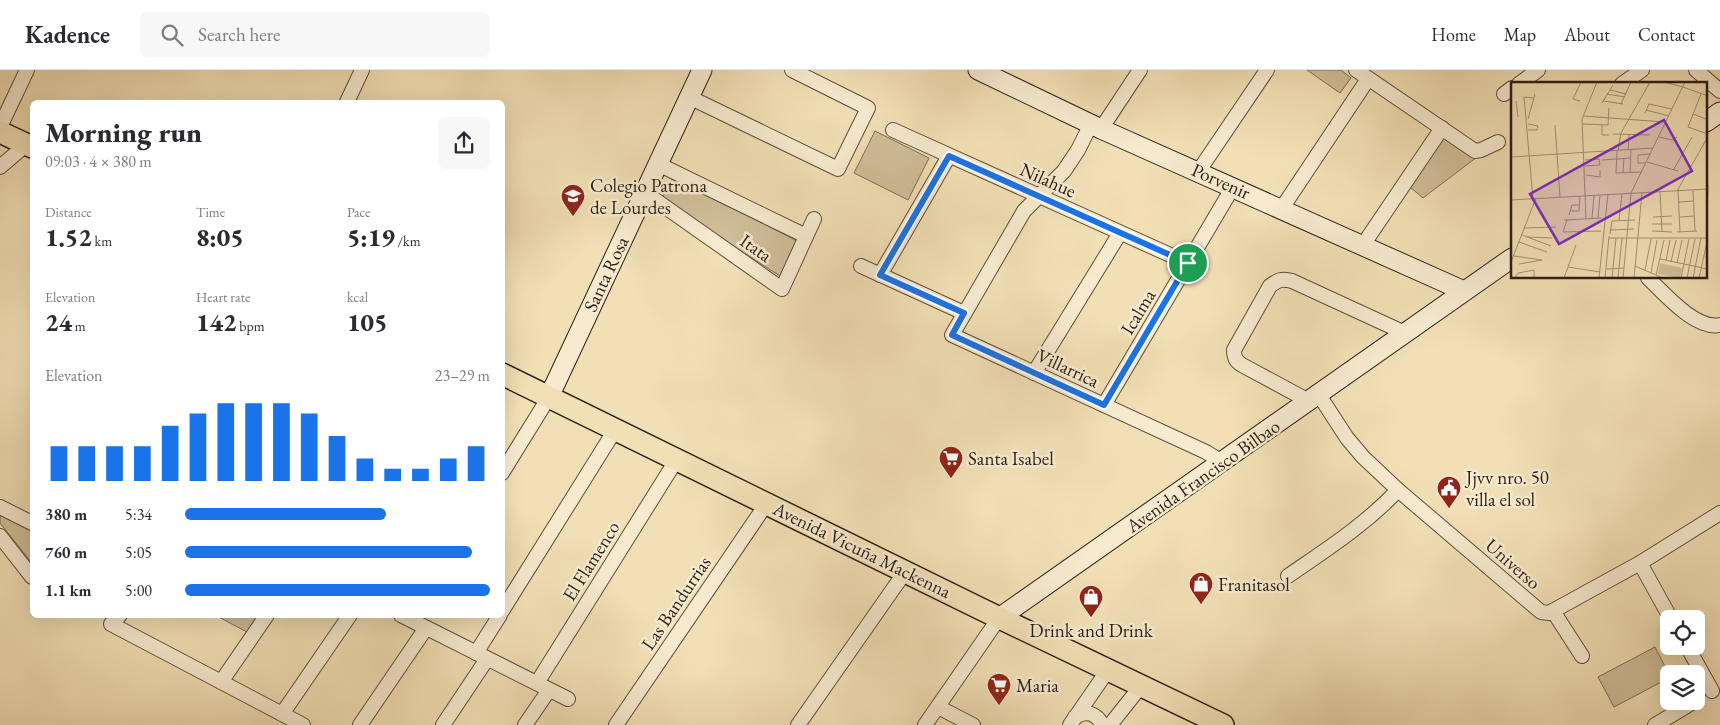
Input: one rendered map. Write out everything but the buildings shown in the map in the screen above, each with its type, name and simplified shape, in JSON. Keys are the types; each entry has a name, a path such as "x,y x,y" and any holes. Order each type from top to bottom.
{"main road":[{"path":"0,132 30,146"},
{"name":"Avenida Vicuña Mackenna","path":"505,375 999,618 1223,725"}],"street":[{"path":"0,127 26,70"},
{"path":"348,100 362,70"},
{"name":"Santa Rosa","path":"550,397 702,70"},
{"path":"689,97 838,169 868,108 792,70"},
{"name":"Porvenir","path":"978,70 1096,127 1282,208 1464,291"},
{"path":"861,266 964,313 1029,205 1056,179 1070,162 1140,70"},
{"path":"1198,172 1267,70"},
{"path":"1356,70 1475,151 1498,142"},
{"path":"1522,82 1538,70"},
{"path":"1625,82 1642,70"},
{"path":"1696,70 1720,91"},
{"path":"1282,208 1368,79"},
{"path":"1708,121 1720,112"},
{"path":"1363,245 1442,128"},
{"name":"Nilahue","path":"893,130 1188,263"},
{"path":"0,167 30,146"},
{"path":"880,275 949,156"},
{"path":"658,164 806,236"},
{"name":"Icalma","path":"1104,405 1233,187"},
{"name":"Itata","path":"644,192 782,290 814,219"},
{"path":"1034,372 1120,233"},
{"name":"Avenida Francisco Bilbao","path":"925,725 999,618 1511,259"},
{"path":"1314,398 1242,365 1236,361 1234,356 1234,350 1270,286 1276,281 1285,279 1292,281 1405,333"},
{"path":"1649,279 1692,317 1702,323 1714,326 1720,325"},
{"name":"Villarrica","path":"964,313 952,335 1206,452 1222,462"},
{"path":"505,468 550,397"},
{"name":"Universo","path":"1314,398 1354,447 1398,490 1538,610 1545,613 1553,611 1640,563 1718,517"},
{"path":"505,606 615,430"},
{"name":"El Flamenco","path":"525,725 543,686 677,459"},
{"path":"1288,576 1360,526 1398,490"},
{"name":"Las Bandurrias","path":"616,725 767,503"},
{"path":"0,507 30,522"},
{"path":"0,536 30,573"},
{"path":"1640,563 1666,610"},
{"path":"798,725 905,572"},
{"path":"1553,611 1582,656"},
{"path":"221,682 265,618"},
{"path":"282,714 348,618"},
{"path":"410,618 568,699"},
{"path":"443,725 482,656 499,618"},
{"path":"116,619 221,682 303,725"},
{"path":"360,725 426,628"},
{"path":"1693,655 1716,689 1705,696"},
{"path":"1073,721 1108,670"},
{"path":"1110,725 1141,686"},
{"path":"938,707 973,725"},
{"path":"1655,725 1681,710"},
{"path":"1073,721 1083,713 1092,714 1099,719 1102,725"}],"shaded area":[{"path":"1307,70 1341,70 1351,78 1340,93"},
{"path":"875,131 929,158 908,200 854,173"},
{"path":"1446,131 1477,157 1423,198 1410,187"},
{"path":"673,177 797,241 780,276 661,200"},
{"path":"0,515 30,530 30,561 0,523"},
{"path":"221,618 256,618 247,632"},
{"path":"1655,647 1664,665 1660,665 1660,683 1614,707 1598,677"}],"place":[{"name":"Colegio Patrona de Lourdes","path":"573,217"},
{"name":"Santa Isabel","path":"951,479"},
{"name":"Jjvv nro. 50 villa el sol","path":"1449,509"},
{"name":"Franitasol","path":"1201,605"},
{"name":"Drink and Drink","path":"1091,618"},
{"name":"Maria","path":"999,706"}],"route":[{"path":"949,156 1188,263 1104,405 952,335 964,313 880,275 949,156"}]}
